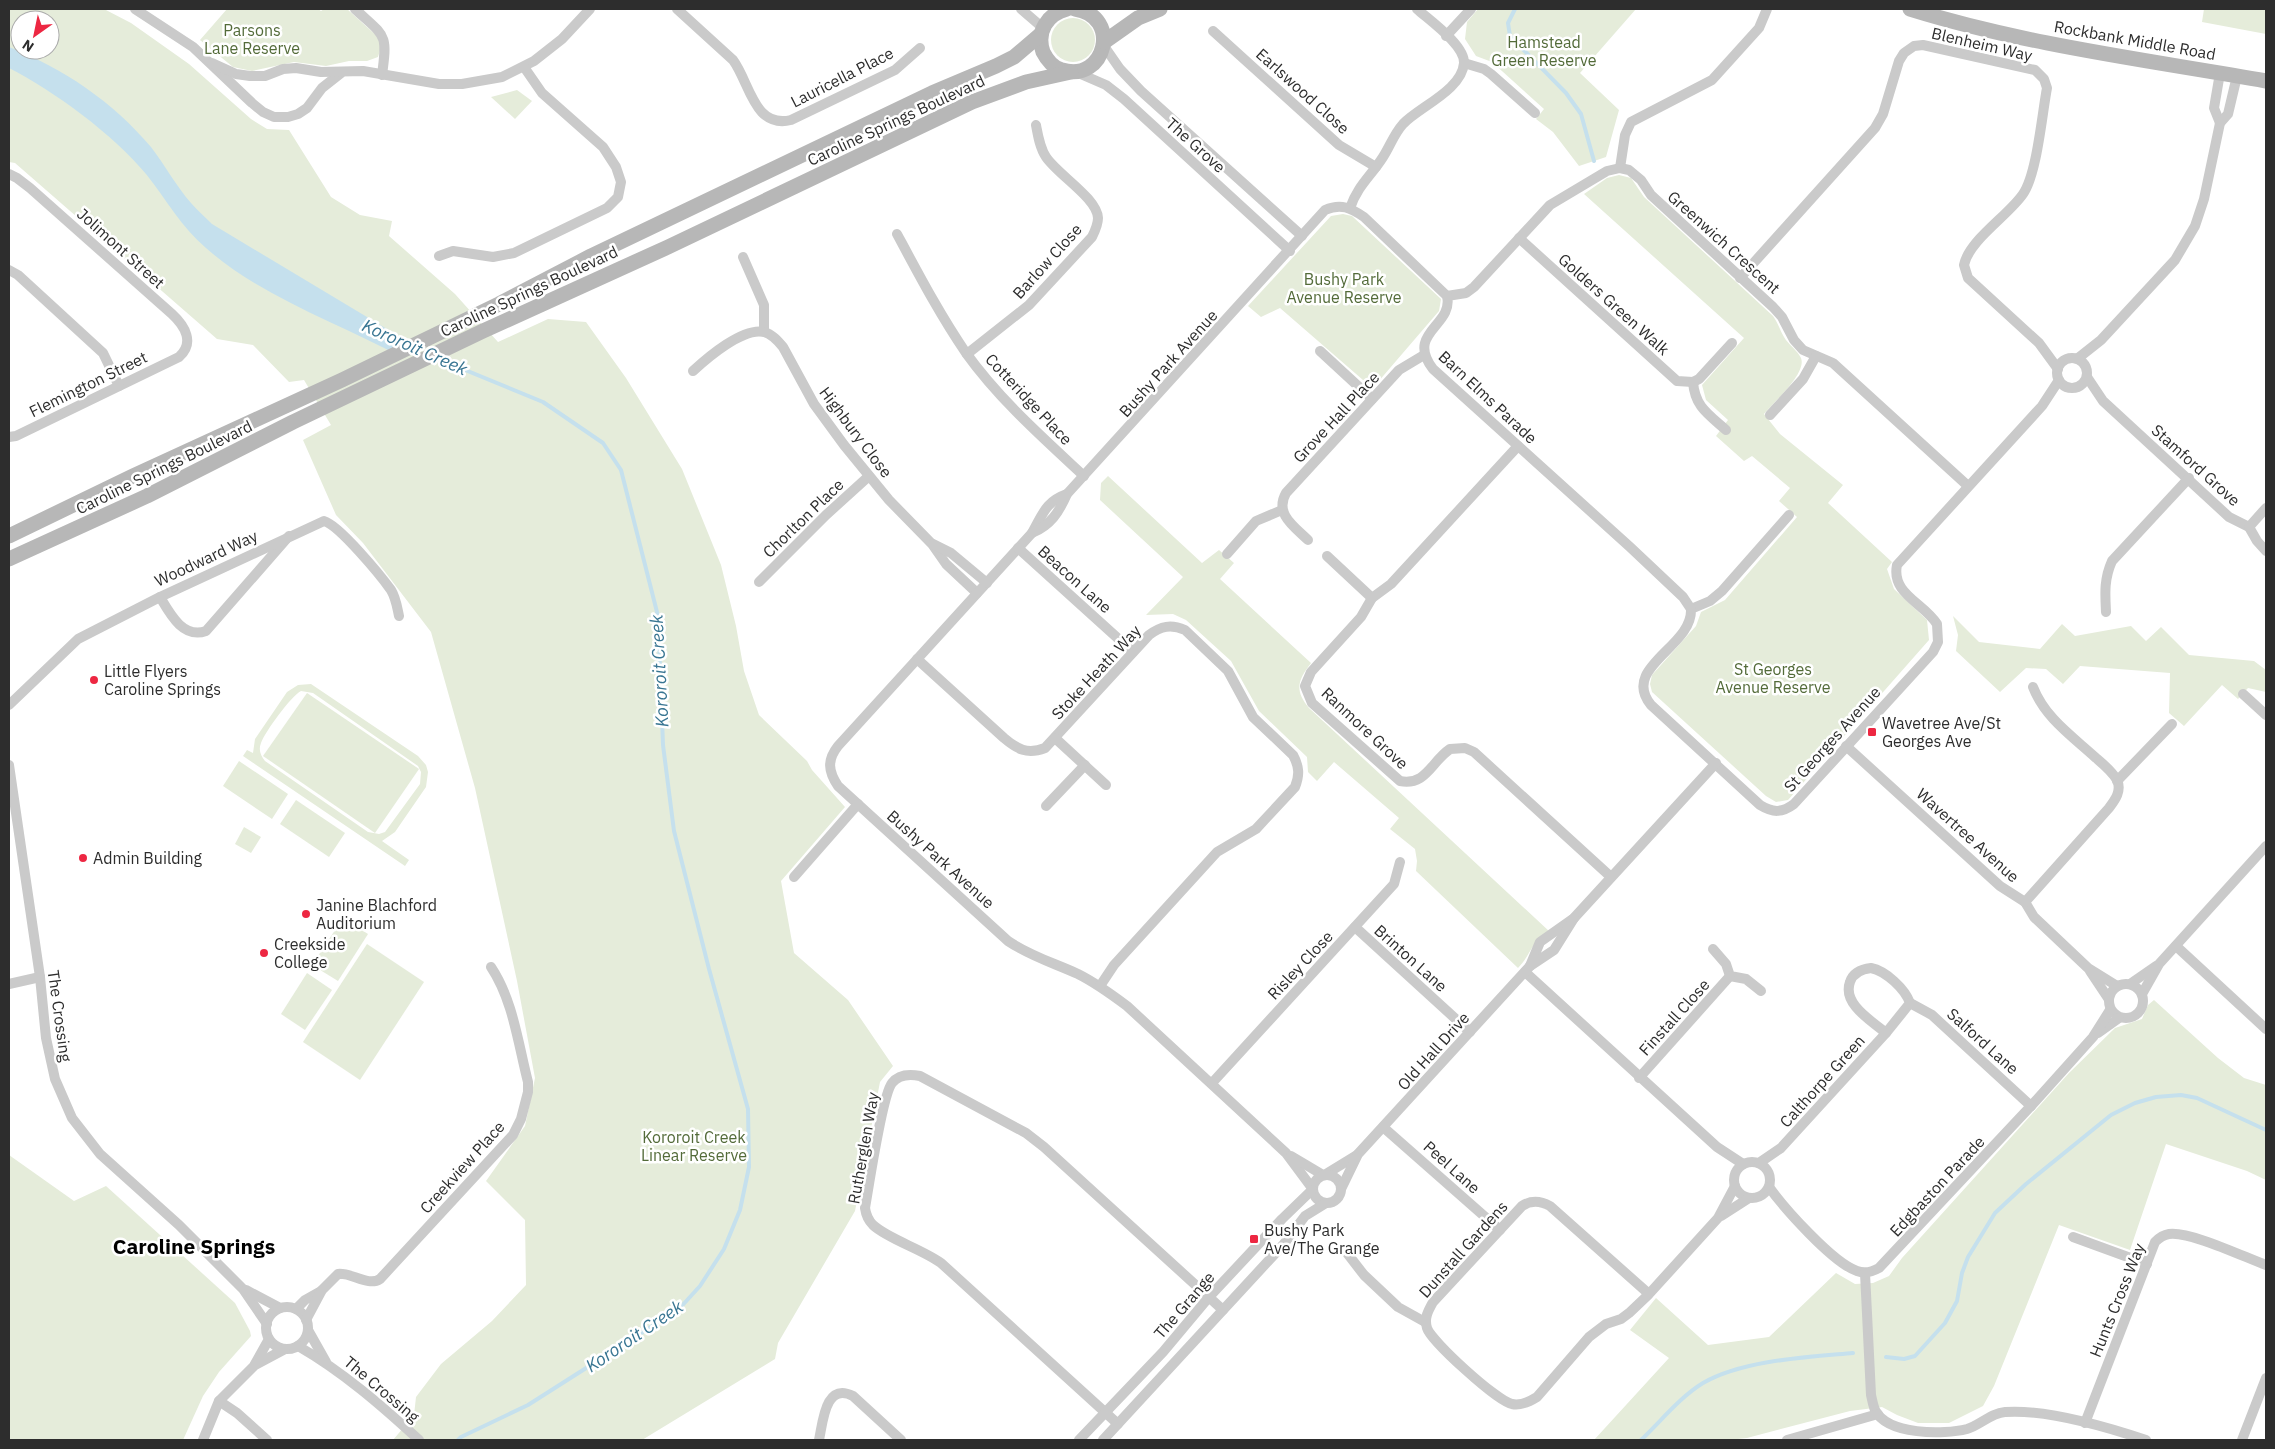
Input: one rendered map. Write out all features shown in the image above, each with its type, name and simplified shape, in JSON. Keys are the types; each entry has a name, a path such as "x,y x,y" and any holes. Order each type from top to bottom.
{"main road":[{"name":"Caroline Springs Boulevard","path":"9,536 133,476 342,380 932,93 996,66 1014,57 1042,31 1052,16 1066,9"},
{"path":"1075,9 1091,15 1099,22 1103,32 1104,44"},
{"path":"1104,44 1138,18 1160,9"},
{"name":"Rockbank Middle Road","path":"1910,9 1949,21 2012,36 2266,81"},
{"path":"1042,31 1041,45 1044,55 1051,64 1060,70 1074,72"},
{"name":"Caroline Springs Boulevard","path":"9,559 147,496 361,389 483,331 668,247 972,102 1018,84 1086,69 1094,64 1104,44"}],"street":[{"path":"135,9 169,30 212,63 245,97 263,112 274,117 288,117 298,114 307,108 325,86 341,73"},
{"path":"356,9 383,36 386,47 382,75"},
{"path":"212,63 236,74 250,76 265,76 283,69 296,68 341,73 363,72 439,84 462,84 502,77 524,67 548,52 590,9"},
{"name":"Lauricella Place","path":"677,9 733,60 740,69 761,113 773,121 791,120 895,70 920,48"},
{"path":"1021,9 1042,31"},
{"path":"1350,208 1356,191 1376,167 1403,123 1447,90 1458,77 1464,64 1460,49 1417,9"},
{"path":"1446,36 1471,9"},
{"path":"1290,251 1325,210 1341,206 1350,208 1366,219 1447,296 1466,293 1474,287 1550,205 1607,171 1620,168 1625,135 1631,122 1712,80 1759,28 1767,9"},
{"name":"Earlswood Close","path":"1214,31 1339,145 1376,167"},
{"name":"The Grove","path":"1104,44 1120,69 1141,91 1302,236"},
{"name":"Blenheim Way","path":"1740,278 1875,128 1883,114 1899,61 1904,53 1914,46 1923,44 2035,70 2046,84 2032,171 2024,194 1974,247 1964,266 1968,278 2039,343 2066,360"},
{"path":"1464,64 1484,69 1535,113"},
{"path":"439,256 453,251 493,257 514,253 598,213 614,203 618,197 621,182 610,156 603,147 542,93 524,67"},
{"path":"312,70 322,79 325,86"},
{"name":"The Grove","path":"1074,72 1106,85 1124,99 1290,251"},
{"path":"2220,73 2214,108 2220,122"},
{"path":"245,97 243,86 250,76"},
{"path":"2101,340 2086,372 2073,387 2059,380 2058,369 2066,360 2077,359 2101,340 2174,260 2195,226 2204,199 2220,122 2228,114 2237,76"},
{"name":"Barlow Close","path":"967,354 1029,305 1092,236 1097,225 1098,216 1094,206 1061,175 1046,157 1036,124"},
{"name":"Greenwich Crescent","path":"1620,168 1635,173 1650,195 1782,317 1794,340 1803,350 1832,363 1968,486"},
{"name":"Jolimont Street","path":"9,174 18,178 30,188 180,321 188,336 186,348 179,357"},
{"name":"Cotteridge Place","path":"897,234 935,305 967,354 1019,415 1084,476"},
{"name":"Golders Green Walk","path":"1519,238 1670,376 1677,381 1693,382"},
{"name":"Bushy Park Avenue","path":"1290,251 1067,494 1051,502 1043,510 1032,533 838,746 830,759 830,773 838,786 1008,941 1038,958 1100,986 1127,1006 1286,1153 1312,1189"},
{"path":"693,371 720,349 747,334 764,332 764,306 743,257"},
{"path":"9,270 18,275 104,353 119,386"},
{"name":"Barn Elms Parade","path":"1447,296 1448,302 1445,312 1424,344 1424,355 1433,369 1683,597 1691,609"},
{"name":"Highbury Close","path":"764,332 783,346 814,404 869,476 889,500 932,544 946,564 977,593"},
{"path":"1726,430 1701,408 1697,401 1693,382 1704,375 1732,343"},
{"name":"Blenheim Way","path":"2039,343 2058,369"},
{"path":"1320,351 1372,399"},
{"name":"Grove Hall Place","path":"1282,510 1283,499 1286,494 1372,399 1399,370 1424,355"},
{"path":"1770,415 1803,379 1816,356"},
{"name":"Flemington Street","path":"9,437 16,436 179,357"},
{"path":"2077,359 2086,372"},
{"name":"Stamford Grove","path":"2086,372 2103,401"},
{"name":"St Georges Avenue","path":"1691,609 1692,616 1684,632 1646,675 1643,682 1643,696 1760,805 1768,810 1778,812 1786,810 1794,804 1933,652 1938,642 1937,624 1897,582 1897,565 2042,406 2059,380"},
{"name":"Stamford Grove","path":"2073,387 2103,401 2189,478 2229,517 2249,527 2257,541 2266,551"},
{"name":"St Georges Avenue","path":"2042,406 2073,387"},
{"name":"Ranmore Grove","path":"1518,446 1391,584 1372,598 1361,617 1307,680 1305,686 1312,703 1400,782 1415,782 1422,778 1450,749 1465,748 1474,752 1612,877"},
{"name":"Chorlton Place","path":"759,582 826,515 869,476"},
{"path":"2106,612 2104,587 2106,574 2112,561 2189,478"},
{"path":"2249,527 2266,508"},
{"path":"1227,554 1256,521 1282,510 1289,522 1308,540"},
{"path":"1691,609 1710,601 1722,591 1788,515"},
{"name":"Woodward Way","path":"9,705 78,639 160,597 324,521 332,524 391,590 396,601 399,616"},
{"path":"160,597 173,619 188,631 197,634 206,631 290,536"},
{"name":"Highbury Close","path":"932,544 951,553 986,583"},
{"name":"Beacon Lane","path":"1018,548 1133,652"},
{"path":"1327,556 1372,598"},
{"name":"Stoke Heath Way","path":"917,659 1004,738 1019,749 1028,752 1037,751 1045,748 1055,738 1149,635 1163,627 1177,627 1185,630 1228,671 1253,717 1293,754 1297,762 1298,779 1295,787 1256,829 1217,852 1114,965 1100,986"},
{"path":"2025,902 2114,802 2119,790 2117,781 2106,768 2046,713 2033,687"},
{"path":"2243,694 2266,715"},
{"path":"2117,781 2172,724"},
{"path":"1055,738 1106,785"},
{"name":"Wavertree Avenue","path":"1846,746 2000,886 2025,902 2034,917 2088,968 2117,986"},
{"name":"Old Hall Drive","path":"1325,1175 1358,1154 1527,969 1540,942 1574,918 1716,764"},
{"name":"The Crossing","path":"9,765 40,977 46,1038 54,1079 72,1118 100,1154 179,1225 243,1289 267,1324"},
{"path":"1046,806 1085,765"},
{"path":"794,877 858,804"},
{"path":"2159,964 2142,994 2143,1004 2138,1013 2130,1018 2119,1018 2110,1010 2108,998 2110,993 2117,986 2130,984 2159,964 2266,846"},
{"name":"Risley Close","path":"1212,1083 1394,884 1400,862"},
{"name":"Brinton Lane","path":"1355,927 1470,1032"},
{"path":"2176,946 2266,1029"},
{"name":"Finstall Close","path":"1713,949 1726,964 1730,976"},
{"name":"Creekview Place","path":"296,1309 305,1300 322,1290 333,1278 341,1274 370,1282 380,1279 518,1128 528,1092 528,1082 507,997 500,981 490,967"},
{"name":"Wavertree Avenue","path":"2088,968 2108,998"},
{"path":"1527,969 1640,1078 1717,1147 1743,1164"},
{"name":"Calthorpe Green","path":"1759,1164 1781,1148 1886,1033 1910,1003 1907,995 1879,969 1862,970 1855,975 1848,989 1852,1003 1886,1033"},
{"name":"Finstall Close","path":"1730,976 1746,979 1761,991"},
{"name":"Finstall Close","path":"1640,1078 1730,976"},
{"path":"9,984 40,977"},
{"path":"2130,984 2142,994"},
{"name":"Salford Lane","path":"1910,1003 1932,1015 2031,1106"},
{"name":"Edgbaston Parade","path":"1865,1273 1879,1268 1888,1260 2093,1037 2110,1010"},
{"name":"Edgbaston Parade","path":"2093,1037 2119,1018"},
{"name":"Rutherglen Way","path":"1118,1424 941,1263 929,1254 879,1230 869,1220 865,1208 886,1098 893,1082 906,1074 920,1076 1026,1133 1044,1147 1223,1310"},
{"name":"Peel Lane","path":"1383,1127 1500,1230"},
{"path":"1717,1147 1735,1174 1735,1186 1740,1194 1749,1198 1761,1196 1787,1211 1849,1267 1865,1273 1871,1395 1875,1410 1892,1424 1921,1436 1966,1429 2003,1412 2046,1415 2085,1423 2146,1440"},
{"name":"Calthorpe Green","path":"1768,1172 1781,1148"},
{"name":"Bushy Park Avenue","path":"1286,1153 1325,1175"},
{"name":"Old Hall Drive","path":"1341,1189 1358,1154"},
{"path":"1735,1174 1743,1164 1751,1162 1759,1164 1768,1172 1769,1186 1787,1211"},
{"path":"1325,1175 1338,1180 1341,1189 1335,1201 1326,1203 1318,1200 1312,1189 1316,1180 1325,1175"},
{"name":"Dunstall Gardens","path":"1649,1294 1545,1204 1529,1202 1500,1230 1433,1302 1427,1312 1425,1322 1428,1330 1440,1345 1495,1396 1511,1404 1520,1405 1537,1397 1589,1337 1606,1324 1621,1319 1649,1294 1718,1218 1735,1186"},
{"path":"1761,1196 1769,1186"},
{"name":"The Grange","path":"1079,1440 1163,1352 1209,1297 1312,1189"},
{"name":"Dunstall Gardens","path":"1718,1218 1749,1198"},
{"name":"The Grange","path":"1103,1440 1310,1212 1326,1203"},
{"path":"1287,1215 1298,1225"},
{"name":"Hunts Cross Way","path":"2085,1423 2155,1242 2168,1234 2190,1237 2266,1265"},
{"path":"2073,1237 2146,1264"},
{"path":"1347,1254 1364,1276 1398,1307 1425,1322"},
{"name":"The Crossing","path":"243,1289 280,1308"},
{"name":"Creekview Place","path":"307,1325 322,1290"},
{"path":"254,1365 285,1349 298,1346 303,1341 307,1325 296,1309 280,1308 269,1317 267,1324 269,1339 273,1344 285,1349"},
{"name":"The Crossing","path":"307,1325 326,1362"},
{"path":"203,1440 219,1401 254,1365 269,1339"},
{"name":"The Crossing","path":"298,1346 326,1362 419,1440"},
{"path":"2242,1440 2266,1378"},
{"path":"819,1440 828,1401 833,1396 847,1393 853,1396 902,1440"},
{"path":"219,1401 268,1440"},
{"path":"1787,1440 1878,1414"}],"green space":[{"name":"Kororoit Creek Linear Reserve","path":"9,9 104,9 131,23 189,64 251,119 267,129 289,130 331,197 360,215 392,221 389,236 455,294 498,342 548,319 586,322 626,378 682,469 721,565 736,626 744,671 759,715 807,761 812,770 845,807 781,881 794,953 848,1000 893,1066 880,1082 855,1211 778,1343 775,1359 642,1440 393,1440 414,1415 416,1397 441,1364 492,1321 526,1285 525,1220 486,1181 525,1126 535,1078 517,981 475,788 431,632 363,543 336,515 303,440 331,425 304,380 289,382 253,345 217,339 15,163 9,162"},
{"name":"Parsons Lane Reserve","path":"227,9 318,9 321,11 324,9 347,9 378,37 382,44 378,57 367,61 349,61 326,66 294,62 252,71 233,67 200,40"},
{"name":"Hamstead Green Reserve","path":"1478,9 1636,9 1580,73 1619,110 1606,157 1579,166 1553,132 1536,119 1544,109 1492,62 1476,56 1465,39 1467,22"},
{"path":"2204,9 2266,9 2266,34 2202,22"},
{"path":"1077,18 1089,24 1094,31 1094,49 1089,56 1082,61 1069,62 1061,59 1054,52 1051,36 1054,28 1061,21"},
{"path":"517,90 532,101 515,119 491,97"},
{"name":"St Georges Avenue Reserve","path":"1619,175 1631,178 1644,197 1773,316 1786,340 1800,355 1802,364 1795,379 1764,414 1780,434 1843,485 1828,503 1892,562 1887,569 1894,589 1927,620 1929,640 1788,800 1776,802 1766,796 1652,692 1650,684 1652,675 1696,626 1701,612 1725,600 1797,517 1779,501 1790,488 1752,456 1744,461 1716,436 1728,420 1706,400 1702,385 1744,338 1584,194 1607,178"},
{"name":"Bushy Park Avenue Reserve","path":"1343,214 1352,216 1441,299 1439,311 1378,382 1363,380 1280,308 1261,317 1248,306 1331,216"},
{"path":"1108,476 1202,563 1219,550 1234,563 1220,579 1311,663 1303,675 1300,685 1301,696 1309,708 1550,932 1538,940 1518,968 1416,871 1415,849 1390,829 1399,818 1334,762 1317,781 1308,772 1307,757 1259,711 1231,661 1186,620 1173,614 1146,615 1183,577 1100,500 1101,483"},
{"path":"1953,616 1979,642 2040,649 2062,624 2075,636 2131,626 2146,641 2161,627 2189,655 2254,661 2266,670 2266,692 2248,688 2238,699 2222,685 2184,726 2169,713 2170,673 2080,666 2063,684 2046,669 2026,668 2000,692 1956,651 1958,635"},
{"path":"311,684 418,756 426,765 428,772 426,787 395,832 382,841 409,860 405,866 243,756 247,750 253,753 255,739 287,692 298,685","holes":["301,691 313,693 418,766 421,772 420,784 385,832 379,834 368,832 265,761 262,757 261,743 285,707"]},
{"path":"307,693 419,769 375,833 263,756"},
{"path":"239,761 288,794 272,819 223,786"},
{"path":"296,800 345,833 329,857 280,824"},
{"path":"244,827 261,837 251,853 235,844"},
{"path":"343,918 368,934 338,981 312,965"},
{"path":"367,944 424,982 360,1080 303,1042"},
{"path":"307,973 332,990 305,1030 281,1014"},
{"path":"2154,1000 2218,1058 2244,1078 2266,1085 2266,1180 2247,1171 2166,1144 2130,1250 2059,1225 1994,1386 1983,1406 1949,1423 1918,1423 1882,1407 1850,1411 1747,1438 1729,1440 1594,1440 1669,1358 1630,1330 1656,1298 1708,1345 1769,1337 1836,1273 1855,1284 1873,1283 1889,1276 1902,1258 2069,1073 2115,1028 2142,1019 2148,1005"},
{"path":"9,1155 74,1201 106,1186 235,1303 251,1336 219,1372 203,1396 183,1440 9,1440"}],"water":[{"path":"9,47 10,60 39,60 68,76 104,101 151,147 186,196 212,224 397,335 407,343 402,357 275,295 227,265 189,232 146,174 117,144 64,101 9,68"}],"waterway":[{"path":"1515,9 1508,23 1510,36 1566,93 1581,114 1594,161"},
{"name":"Kororoit Creek","path":"436,358 543,402 603,443 621,470 658,616 663,745 674,831 709,969 748,1109 749,1167 740,1210 724,1249 700,1286 679,1309 528,1405 458,1440"},
{"path":"1886,1357 1904,1359 1915,1356 1945,1323 1957,1301 1962,1273 1968,1257 1995,1213 2026,1184 2111,1115 2135,1103 2156,1097 2181,1095 2197,1098 2266,1130"},
{"path":"1641,1440 1686,1395 1719,1375 1756,1364 1853,1353"}],"place":[{"name":"Little Flyers Caroline Springs","path":"94,680"},
{"name":"Wavetree Ave/St Georges Ave","path":"1872,732"},
{"name":"Admin Building","path":"83,858"},
{"name":"Janine Blachford Auditorium","path":"306,914"},
{"name":"Creekside College","path":"264,953"},
{"name":"Bushy Park Ave/The Grange","path":"1254,1239"}],"district":[{"name":"Caroline Springs","path":"194,1246"}]}
